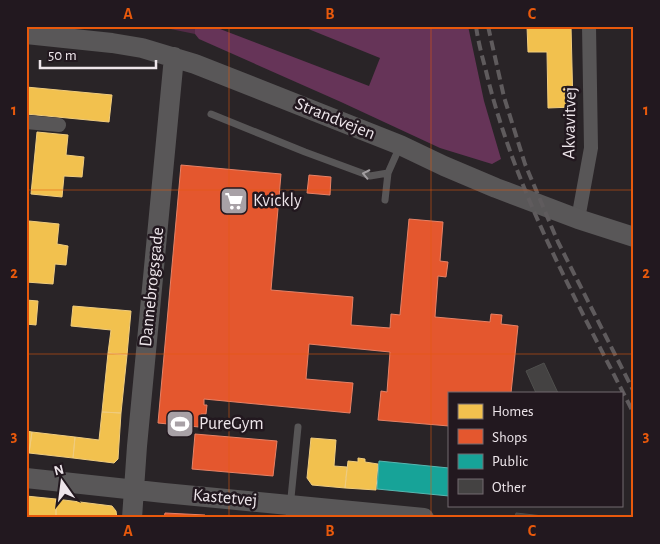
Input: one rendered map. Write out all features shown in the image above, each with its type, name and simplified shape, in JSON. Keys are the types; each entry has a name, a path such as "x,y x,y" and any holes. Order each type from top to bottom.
{"street":[{"name":"Akvavitvej","path":"578,219 591,148 589,26"},
{"name":"Strandvejen","path":"26,34 142,48 195,64 400,145 444,166 578,219 634,237"},
{"name":"Dannebrogsgade","path":"132,518 174,57"},
{"path":"26,122 59,125"},
{"name":"Kastetvej","path":"26,478 134,489 290,511 424,518"}],"lane":[{"path":"211,114 370,176 388,173"},
{"path":"386,200 388,173 400,145"},
{"path":"290,511 298,427"}],"shaded area":[{"path":"156,26 195,26 195,34"},
{"path":"195,26 221,26 220,29 369,86 380,58 301,26 468,26 484,101 501,159 492,164 440,148 199,39 195,34"}],"building: Homes":[{"path":"527,26 571,26 573,107 548,108 547,52 528,52"},
{"path":"26,87 112,95 109,122 26,114"},
{"path":"37,132 68,135 66,155 84,157 82,177 64,176 62,197 31,194"},
{"path":"29,221 59,224 57,244 68,246 66,265 55,264 53,284 26,282"},
{"path":"26,300 38,301 36,325 26,324"},
{"path":"73,306 131,311 127,355 108,353 111,330 71,326"},
{"path":"108,353 127,355 121,413 102,412"},
{"path":"102,412 121,413 118,459 114,463 73,458 75,437 99,440"},
{"path":"26,431 32,432 29,453 26,453"},
{"path":"32,432 75,437 73,458 29,453"},
{"path":"311,438 336,440 334,466 347,467 345,488 312,485 307,478"},
{"path":"358,458 365,459 365,462 378,464 376,490 345,488 348,461 358,462"},
{"path":"26,496 56,499 56,518 26,518"},
{"path":"56,499 112,506 116,511 117,518 56,518"}],"building: Shops":[{"path":"181,165 281,174 271,290 353,297 351,325 390,328 391,314 400,315 409,219 443,222 440,261 448,262 446,277 438,276 435,317 490,322 491,314 502,315 501,324 518,326 511,392 448,392 448,426 378,420 381,391 387,392 390,352 309,344 306,379 353,383 350,413 204,399 204,405 207,405 206,414 201,414 199,427 158,423"},
{"path":"309,175 331,177 330,195 307,193"},
{"path":"195,434 277,441 273,476 192,469"},
{"path":"165,513 205,515 205,518 164,518"}],"building: Public":[{"path":"379,461 448,468 448,496 377,489"}],"building: Other":[{"path":"544,363 558,392 536,392 526,371"},
{"path":"516,513 552,517 552,518 515,517"}],"railway":[{"path":"476,26 498,116 513,160 570,289 634,414"},
{"path":"488,26 504,97 525,164 558,242 634,392"}],"place":[{"name":"Kvickly","path":"234,201"},
{"name":"PureGym","path":"180,424"}]}
